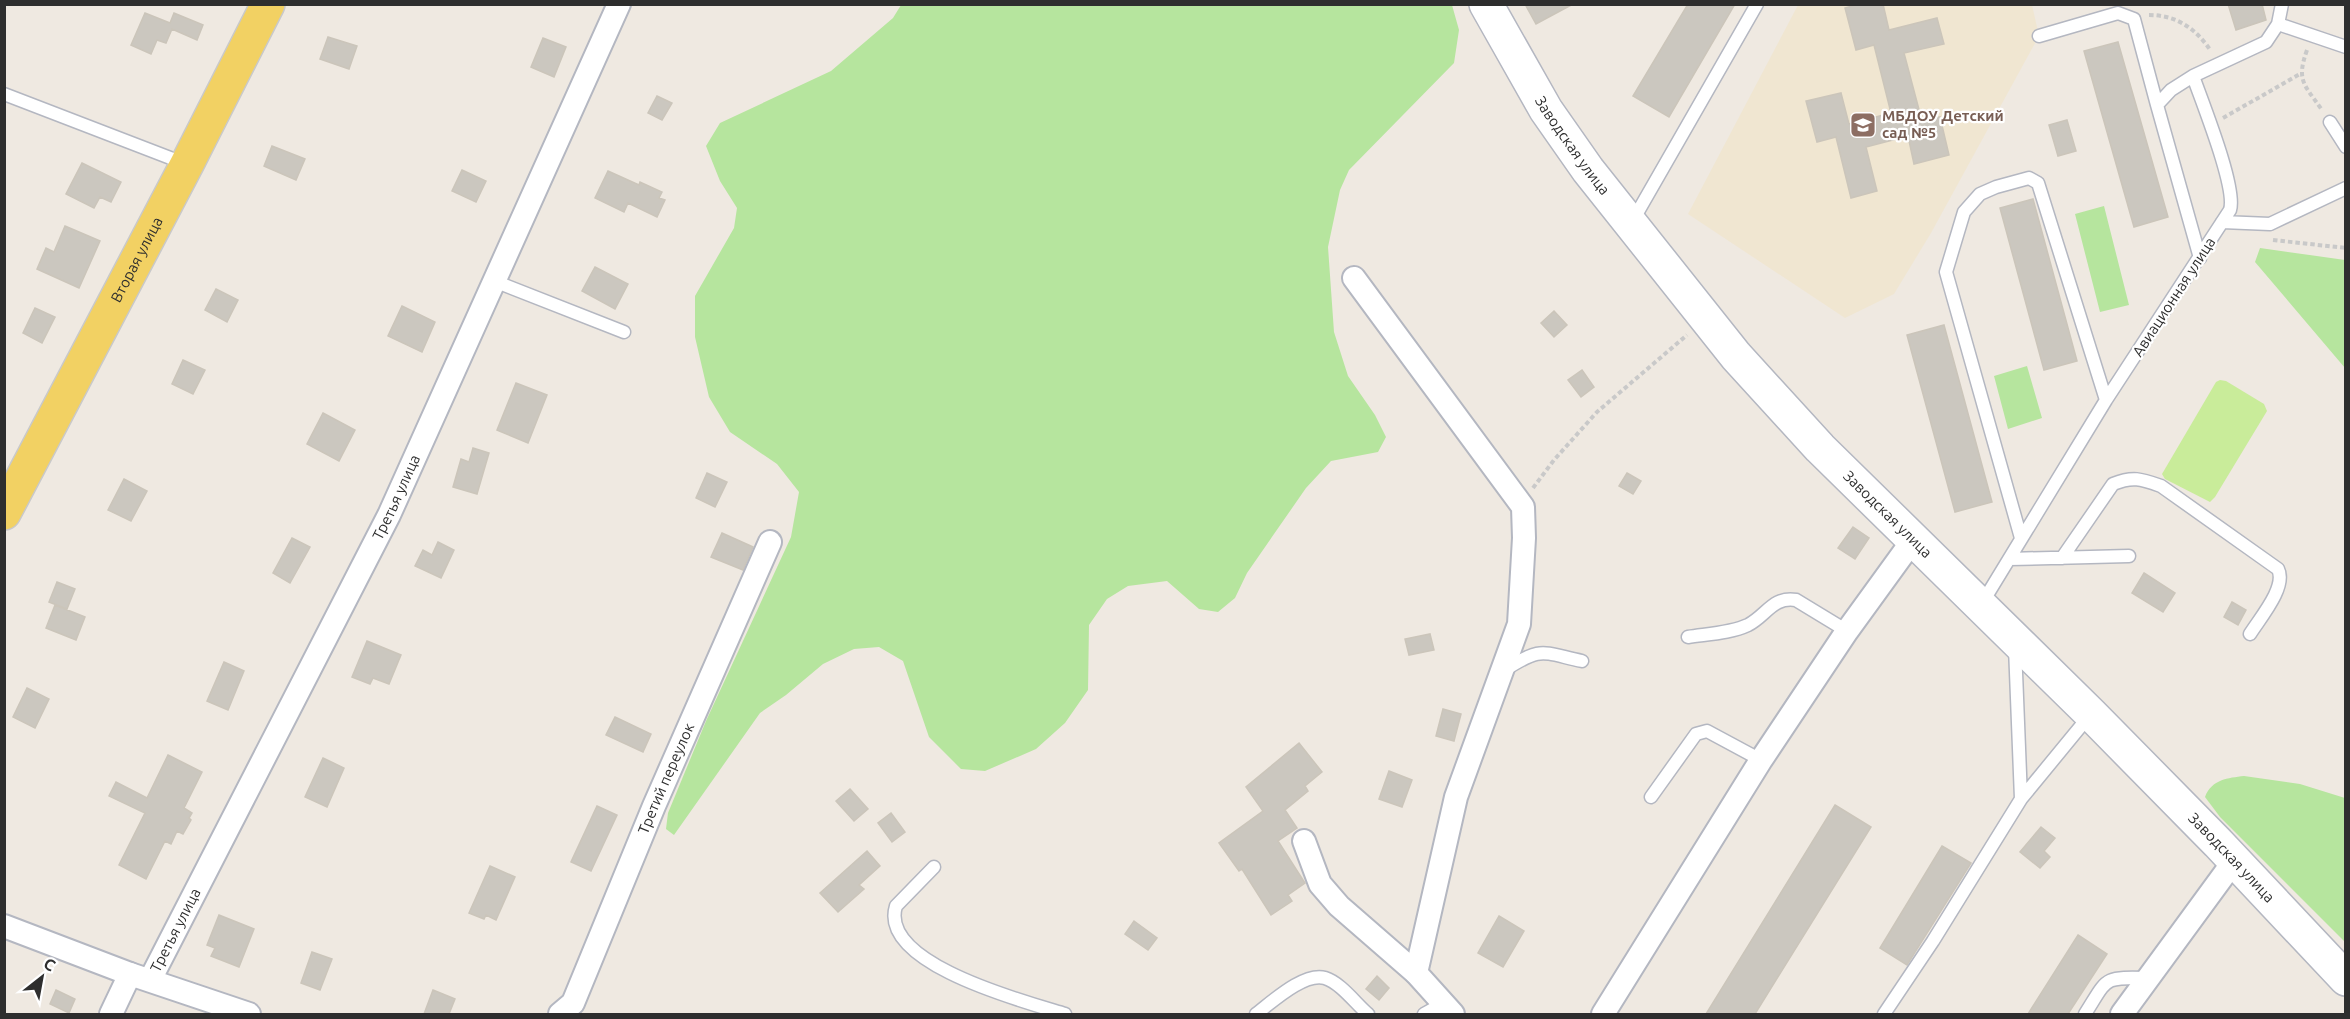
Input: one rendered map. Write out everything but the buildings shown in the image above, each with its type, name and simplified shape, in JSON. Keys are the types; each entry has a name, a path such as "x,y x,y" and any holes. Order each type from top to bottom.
{"main road":[{"name":"Вторая улица","path":"9,494 187,164 268,4"}],"street":[{"name":"Третья улица","path":"111,1014 140,977 389,515 619,4"},
{"name":"Заводская улица","path":"1486,4 1546,110 1630,224 1707,320 1820,448 2091,714 2346,979"},
{"path":"1354,278 1523,507 1524,538 1519,624 1456,797 1416,973"},
{"path":"1603,1014 1761,760 1847,631 1913,540"},
{"name":"Третий переулок","path":"560,1014 573,1002 654,806 770,542"},
{"path":"1304,841 1320,884 1339,906 1416,973 1440,1011"},
{"path":"2122,1014 2234,861"},
{"path":"4,926 140,977 249,1014"}],"lane":[{"path":"1630,224 1757,4"},
{"path":"2157,105 2171,90 2193,76 2266,42 2278,24 2282,4"},
{"path":"2039,36 2118,13 2134,19 2200,258"},
{"path":"2278,24 2346,46"},
{"name":"Авиационная улица","path":"1980,606 2106,400 2200,258 2232,204 2227,177 2193,76"},
{"path":"4,94 187,164"},
{"path":"2330,122 2346,147"},
{"path":"2020,538 1946,273 1964,212 1980,194 1996,186 2029,178 2038,183 2106,400"},
{"path":"2222,222 2270,224 2346,188"},
{"path":"495,281 624,332"},
{"path":"2062,558 2113,484 2127,478 2142,479 2161,486 2278,570 2282,576 2280,586 2250,634"},
{"path":"2009,559 2129,556"},
{"path":"1688,637 1747,626 1772,605 1787,598 1796,600 1847,631"},
{"path":"2015,639 2021,799"},
{"path":"1502,672 1527,657 1544,652 1582,661"},
{"path":"1884,1014 1933,941 2021,799 2091,714"},
{"path":"1651,797 1696,734 1701,731 1707,731 1761,760"},
{"path":"934,867 896,906 894,914 895,923 914,951 940,969 1065,1014"},
{"path":"1256,1014 1298,984 1312,978 1325,978 1339,986 1368,1014"},
{"path":"2085,1014 2108,981 2116,978 2147,978"}],"path":[{"path":"2134,19 2144,15 2161,15 2182,22 2201,36 2220,64"},
{"path":"2313,35 2300,74 2303,83 2330,122"},
{"path":"2210,126 2300,74"},
{"path":"2263,239 2346,248"},
{"path":"1523,507 1534,485 1597,412 1707,320"}],"shaded area":[{"name":"МБДОУ Детский сад №5","path":"1798,5 2032,5 2039,36 1931,233 1894,294 1845,318 1688,214"}],"green space":[{"path":"901,5 1452,5 1459,30 1454,63 1349,170 1340,190 1328,247 1334,332 1348,376 1375,415 1386,437 1378,452 1331,461 1306,488 1247,573 1235,598 1218,612 1199,609 1167,581 1128,586 1107,599 1089,625 1088,690 1065,723 1036,749 985,771 961,769 929,737 903,661 879,647 854,649 823,664 760,713 674,835 666,829 668,813 706,721 791,537 799,492 777,464 730,432 709,397 695,337 695,296 734,228 737,208 720,181 706,146 720,123 831,71 893,18"},
{"path":"2104,206 2129,305 2100,312 2075,214"},
{"path":"2260,248 2345,260 2345,368 2255,262"},
{"path":"2027,366 2042,418 2008,429 1994,376"},
{"path":"2226,381 2264,404 2267,411 2210,502 2165,479 2162,474 2216,382"},
{"path":"2244,776 2300,784 2345,798 2345,942 2220,817 2205,797 2216,783"}],"place":[{"name":"МБДОУ Детский сад №5","path":"1863,125"}]}
